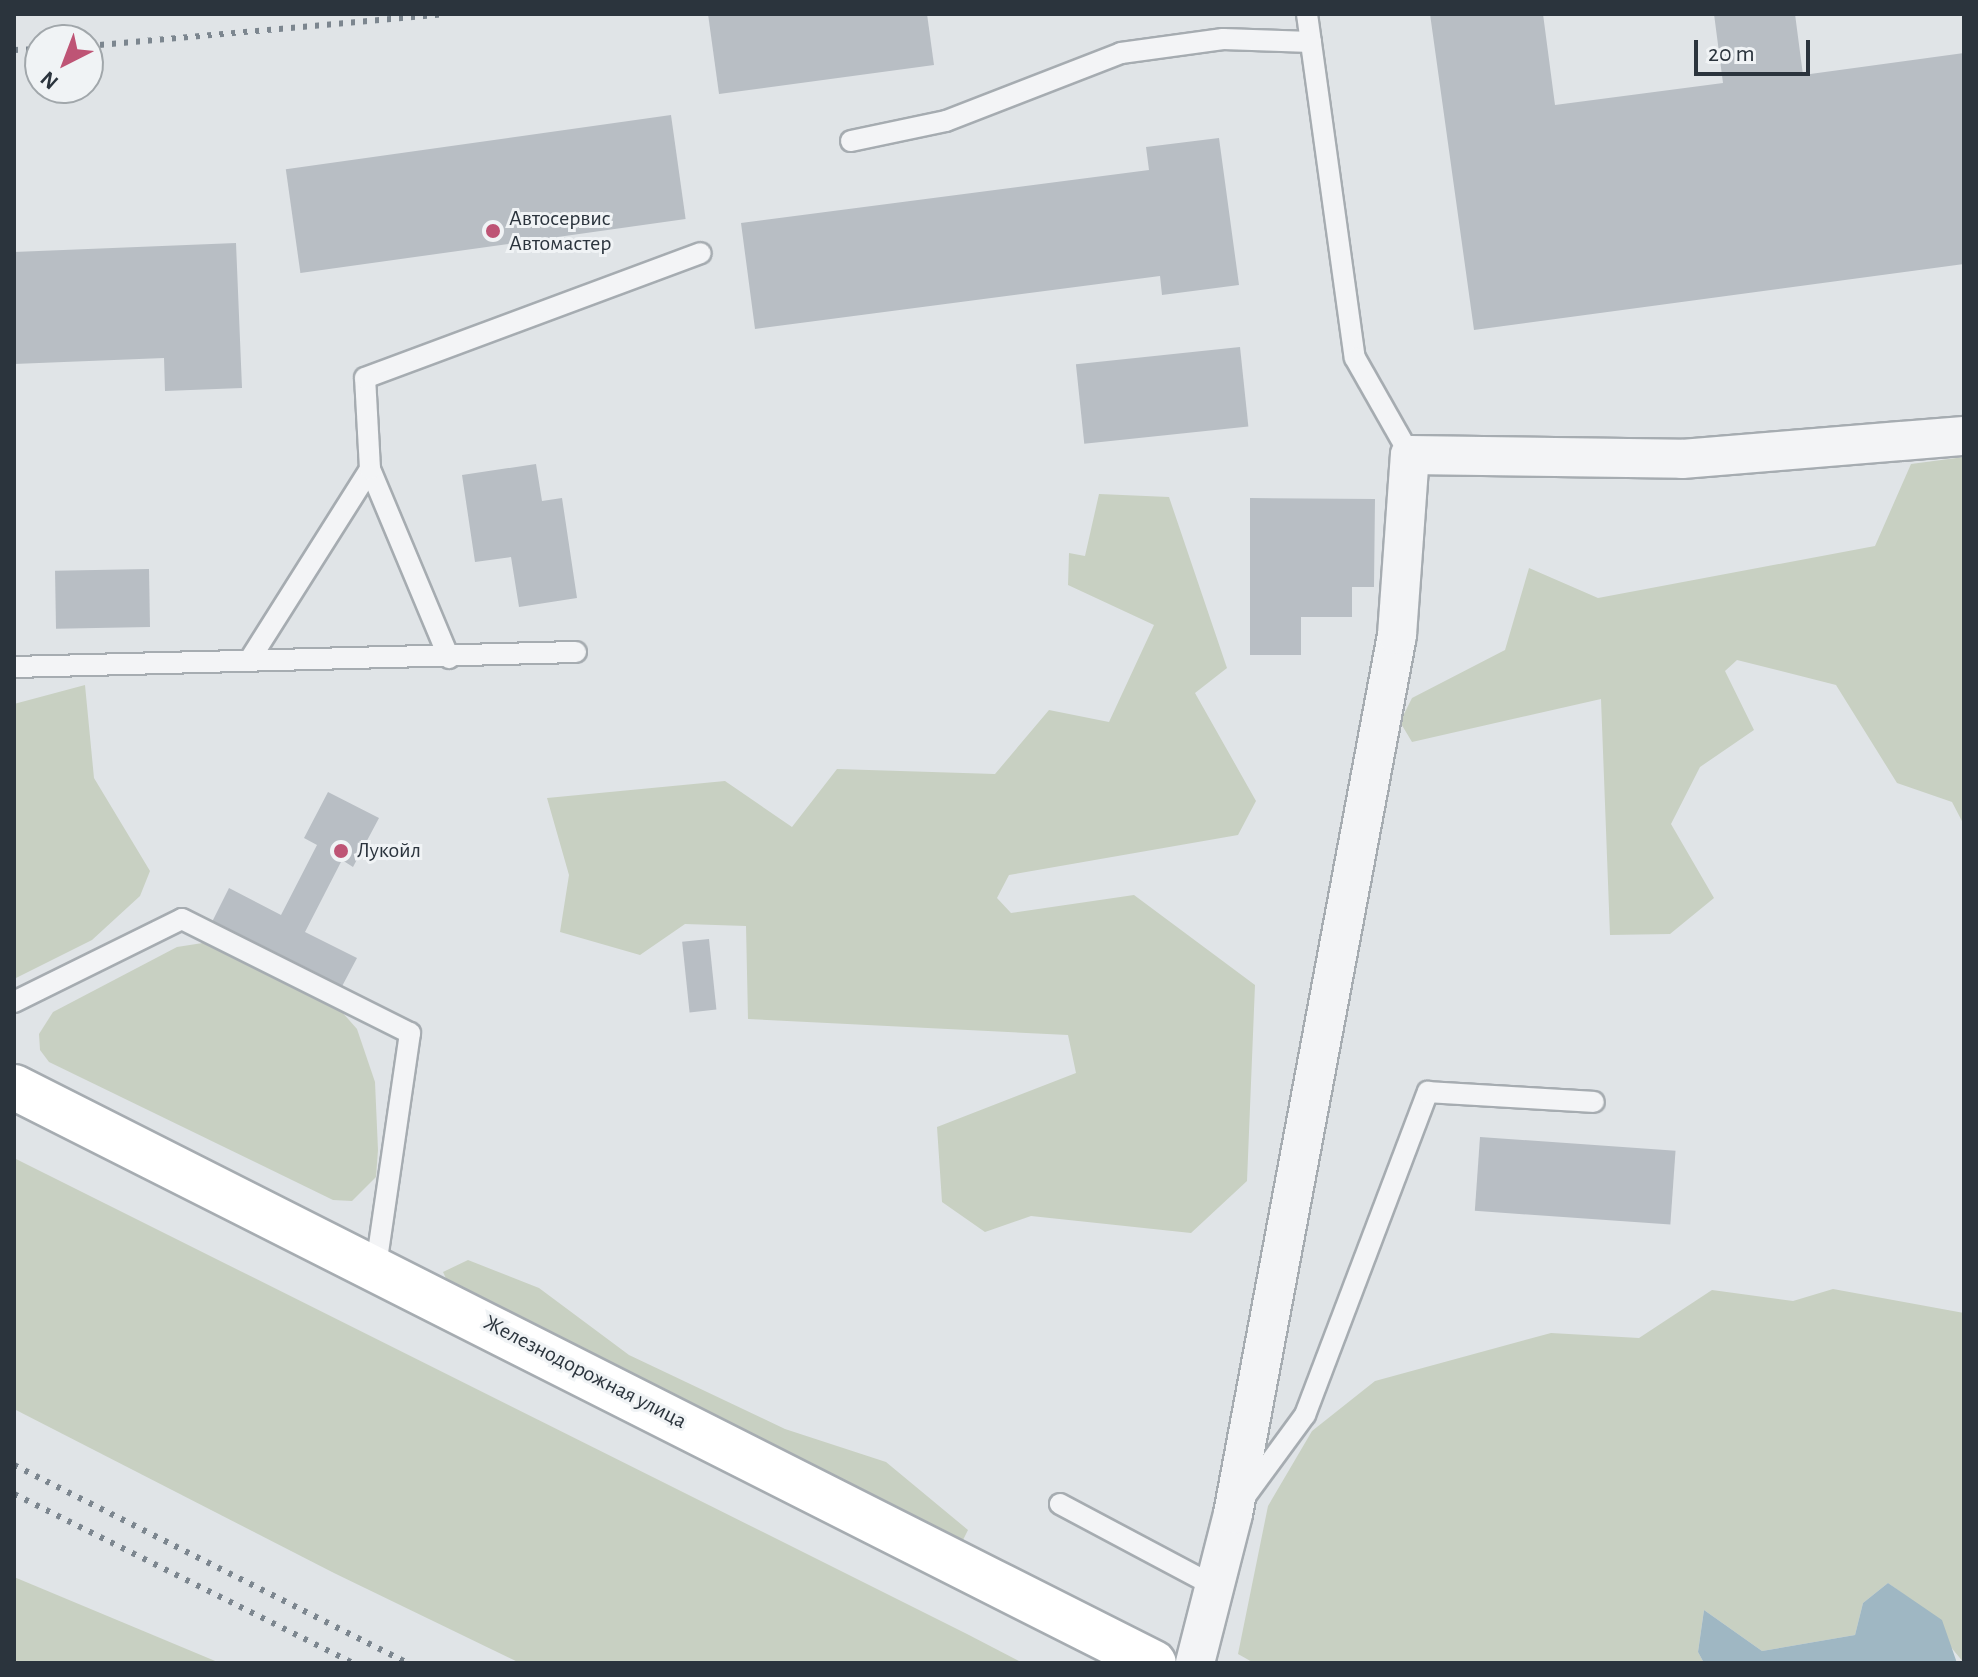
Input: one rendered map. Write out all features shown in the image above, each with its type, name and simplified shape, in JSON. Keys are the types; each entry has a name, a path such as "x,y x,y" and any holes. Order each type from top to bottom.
{"main road":[{"name":"Железнодорожная улица","path":"14,1087 376,1265 1154,1663"}],"street":[{"path":"1195,1663 1233,1514 1397,635 1410,455 1682,459 1964,436"}],"lane":[{"path":"1307,14 1355,358 1410,455"},
{"path":"851,141 946,121 1121,53 1223,39 1311,42"},
{"path":"449,658 370,469 365,378 701,253"},
{"path":"252,656 370,469"},
{"path":"14,667 252,656 449,658 576,652"},
{"path":"14,1002 182,919 410,1033 376,1265"},
{"path":"1233,1514 1305,1415 1428,1092 1594,1102"},
{"path":"1060,1504 1214,1586"}],"shaded area":[{"path":"1964,457 1964,825 1952,802 1897,783 1836,685 1737,660 1725,671 1754,730 1700,767 1671,824 1714,898 1670,934 1610,935 1601,699 1412,742 1400,722 1412,698 1505,650 1529,568 1598,598 1875,546 1911,464"},
{"path":"1099,494 1169,497 1227,668 1195,693 1256,801 1238,835 1009,875 997,898 1011,913 1134,895 1255,985 1247,1181 1191,1233 1031,1216 985,1232 942,1202 937,1127 1076,1073 1068,1035 748,1019 746,926 685,924 640,955 560,932 569,875 547,798 725,781 792,827 837,769 995,774 1049,710 1109,722 1154,625 1068,585 1069,553 1085,556"},
{"path":"85,685 94,778 150,871 140,896 92,940 14,979 14,704"},
{"path":"209,942 342,1012 357,1029 375,1082 378,1150 376,1177 352,1201 333,1200 49,1062 40,1050 39,1034 53,1012 177,947"},
{"path":"14,1158 1023,1663 520,1663 334,1573 14,1409"},
{"path":"468,1260 539,1288 629,1355 785,1429 886,1462 968,1530 959,1548 896,1507 449,1285 443,1272"},
{"path":"1833,1289 1964,1313 1964,1663 1913,1601 1888,1583 1863,1603 1855,1635 1762,1651 1704,1610 1698,1652 1704,1663 1254,1663 1238,1654 1268,1506 1312,1431 1375,1381 1551,1333 1639,1338 1712,1290 1793,1301"},
{"path":"14,1577 220,1663 14,1663"}],"water":[{"path":"1888,1583 1942,1620 1957,1663 1704,1663 1698,1652 1704,1610 1762,1651 1855,1635 1863,1603"}],"building":[{"path":"708,14 927,14 934,65 719,94"},
{"path":"1430,14 1543,14 1555,105 1723,83 1714,14 1795,14 1803,75 1964,53 1964,264 1474,330"},
{"path":"671,115 686,219 300,273 286,169"},
{"path":"1219,138 1239,285 1162,295 1160,276 755,329 741,223 1149,170 1146,147"},
{"path":"236,243 242,388 165,391 164,358 14,364 14,252"},
{"path":"1240,347 1248,427 1084,444 1076,364"},
{"path":"536,464 542,501 562,498 577,598 519,607 511,557 475,562 462,475"},
{"path":"1250,498 1375,499 1374,587 1352,587 1352,617 1301,617 1301,655 1250,655"},
{"path":"149,569 150,627 56,629 55,571"},
{"path":"328,792 379,818 353,867 342,860 305,932 357,958 339,992 210,926 229,888 281,915 317,845 304,838"},
{"path":"709,939 716,1010 690,1012 682,942"},
{"path":"1480,1137 1676,1151 1670,1224 1475,1211"}],"railway":[{"path":"104,45 444,14"},
{"path":"14,50 24,50"},
{"path":"14,1465 407,1663"},
{"path":"14,1494 353,1663"}],"place":[{"name":"Автосервис Автомастер","path":"493,231"},
{"name":"Лукойл","path":"341,851"}]}
